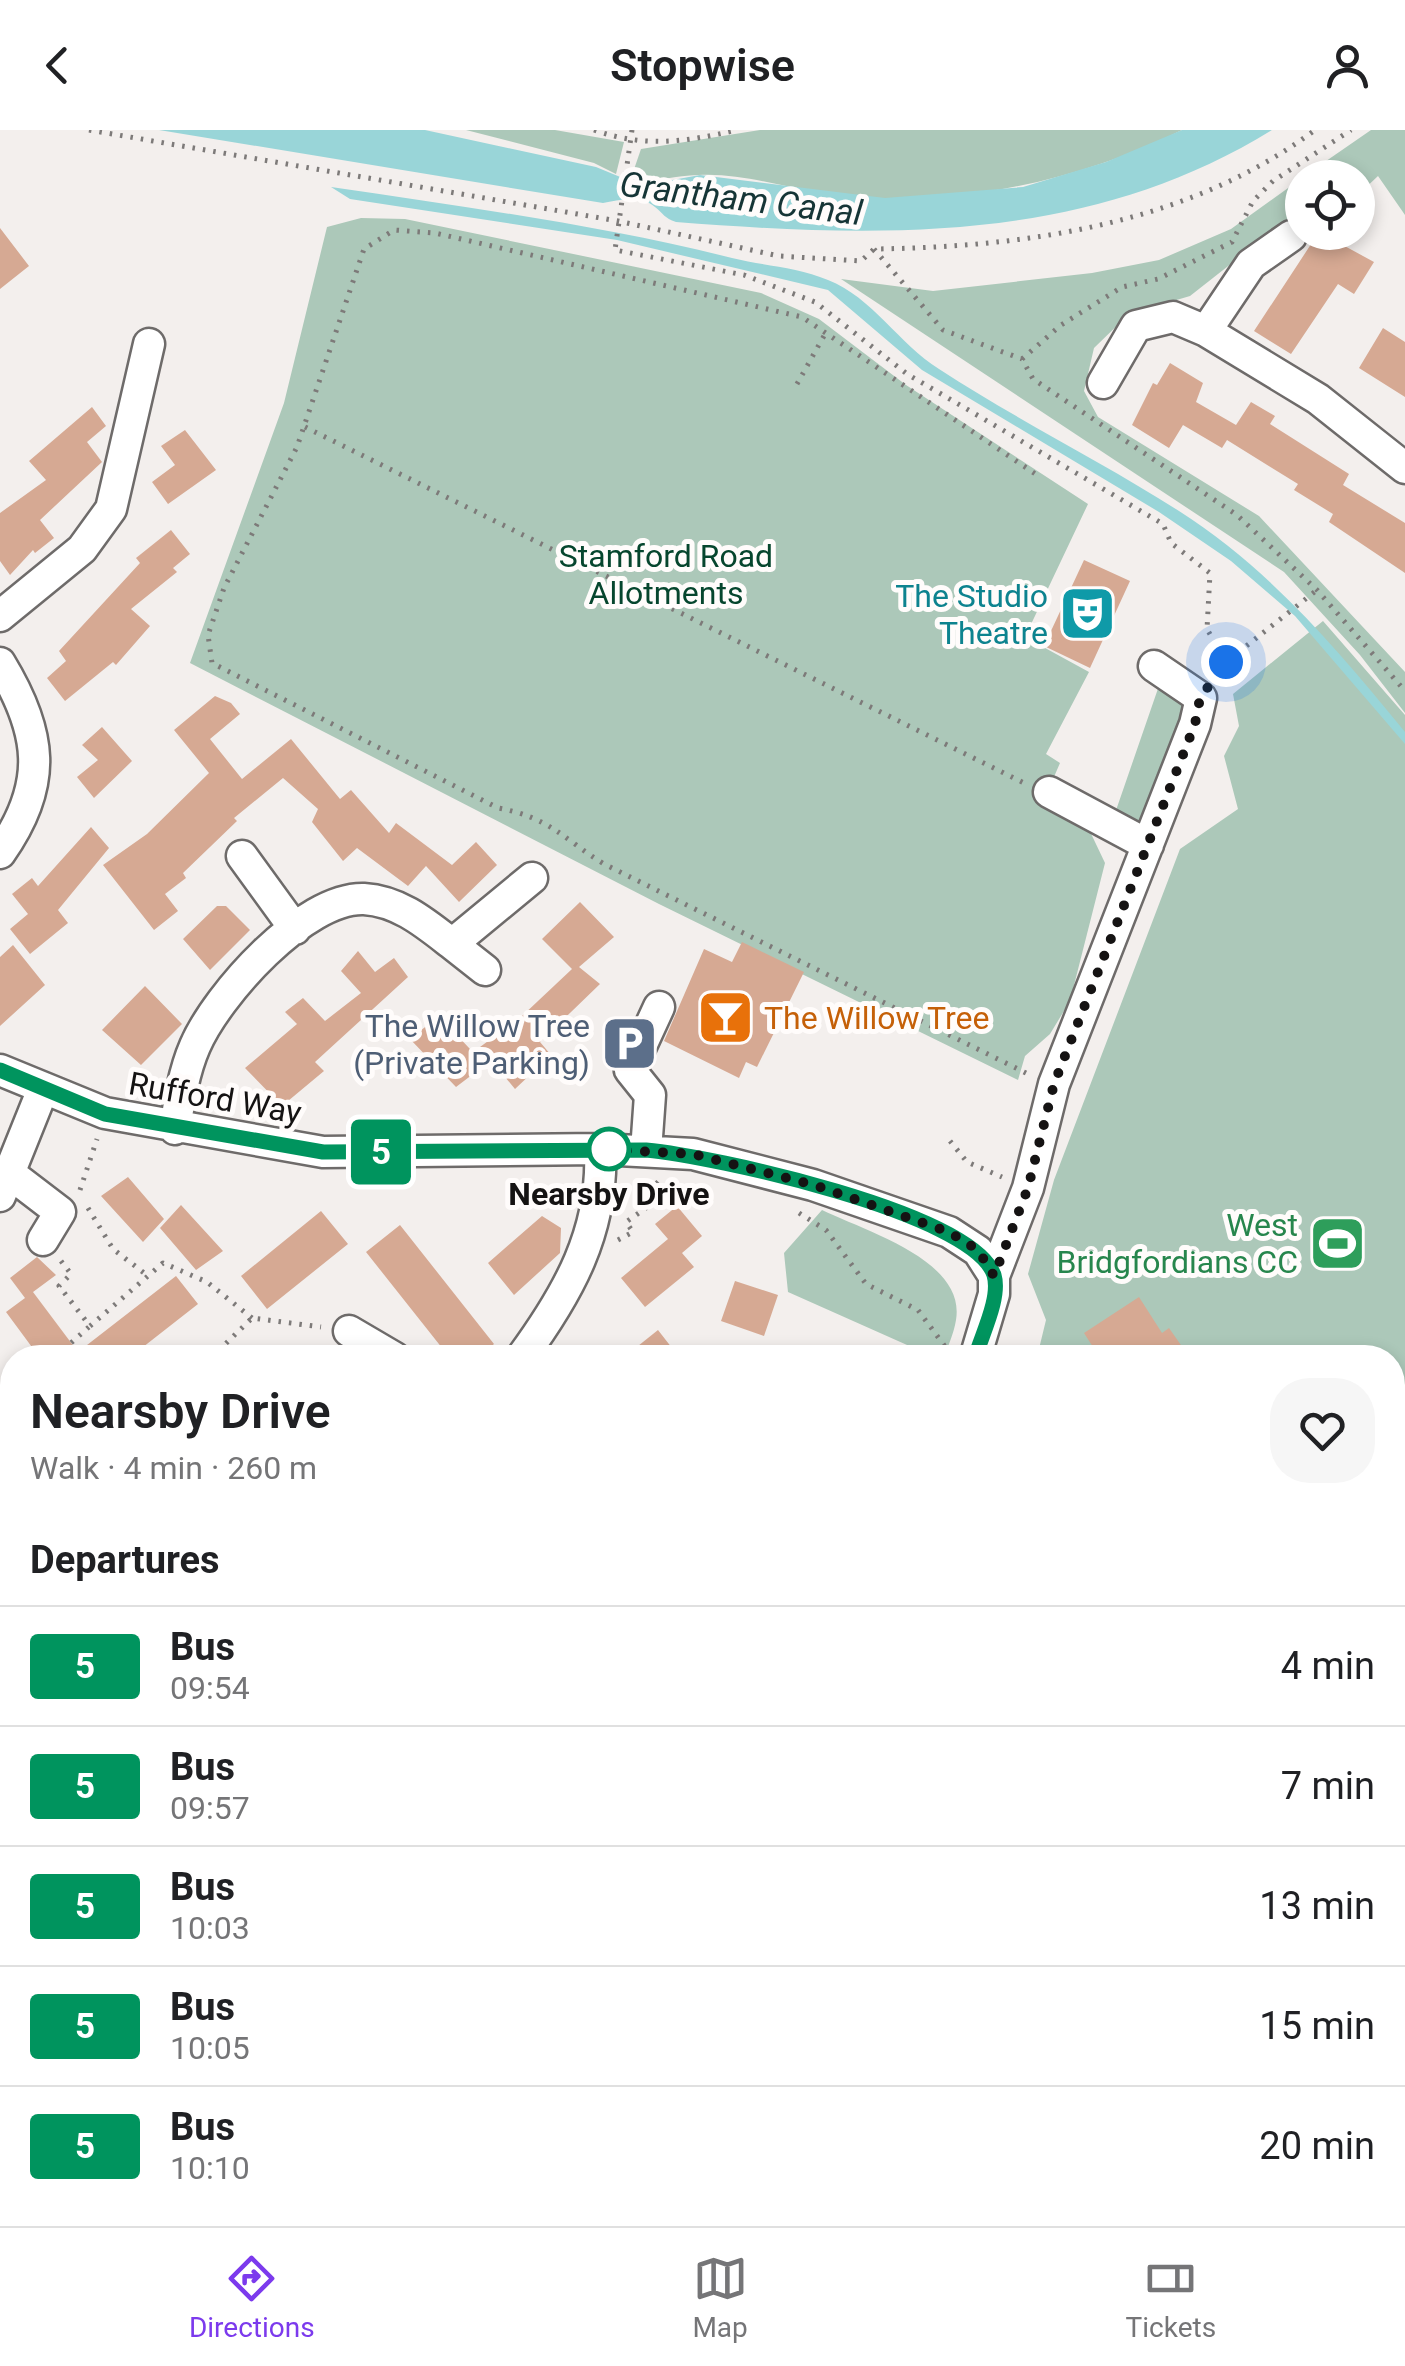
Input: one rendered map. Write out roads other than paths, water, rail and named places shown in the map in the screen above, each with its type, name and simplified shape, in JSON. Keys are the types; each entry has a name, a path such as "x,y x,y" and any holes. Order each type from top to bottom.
{"street":[{"path":"1206,331 1251,264 1285,241"},
{"path":"1103,383 1136,326 1173,317 1206,331 1318,399 1405,468"},
{"path":"0,616 82,549 111,510 149,344"},
{"path":"0,663 27,707 35,756 30,794 18,828 0,853"},
{"path":"978,1345 994,1294 994,1276 1028,1188 1054,1084 1195,724 1200,698 1154,666"},
{"path":"1049,792 1148,844"},
{"path":"242,856 294,930"},
{"path":"452,944 532,878"},
{"path":"175,1128 195,1046 228,992 294,930 332,905 362,899 393,904 485,970"},
{"path":"646,1150 650,1095 630,1070 659,1007"},
{"name":"Rufford Way","path":"0,1070 105,1114 323,1152 646,1150 744,1165 949,1232 978,1250 994,1276"},
{"path":"43,1090 4,1185 60,1212 43,1240"},
{"path":"531,1345 562,1302 584,1259 601,1178 600,1149"},
{"path":"349,1332 372,1345"}],"water":[{"name":"Grantham Canal","path":"159,130 425,130 596,167 630,181 656,183 700,175 885,198 1023,187 1106,162 1182,130 1272,130 1202,167 1130,195 1057,213 983,225 831,230 676,222 649,203 637,200 603,203"},
{"path":"331,187 633,236 804,272 844,288 939,369 1179,511 1243,558 1301,612 1354,671 1405,732 1405,744 1295,616 1231,561 1159,512 922,370 828,290 617,240 350,199"}],"place":[{"name":"The Studio Theatre","path":"1087,614"},
{"name":"The Willow Tree","path":"725,1018"},
{"name":"The Willow Tree (Private Parking)","path":"629,1044"},
{"name":"Nearsby Drive","path":"609,1149"},
{"name":"West Bridgfordians CC","path":"1337,1243"}],"park label":[{"name":"Stamford Road Allotments","path":"666,574"}]}
